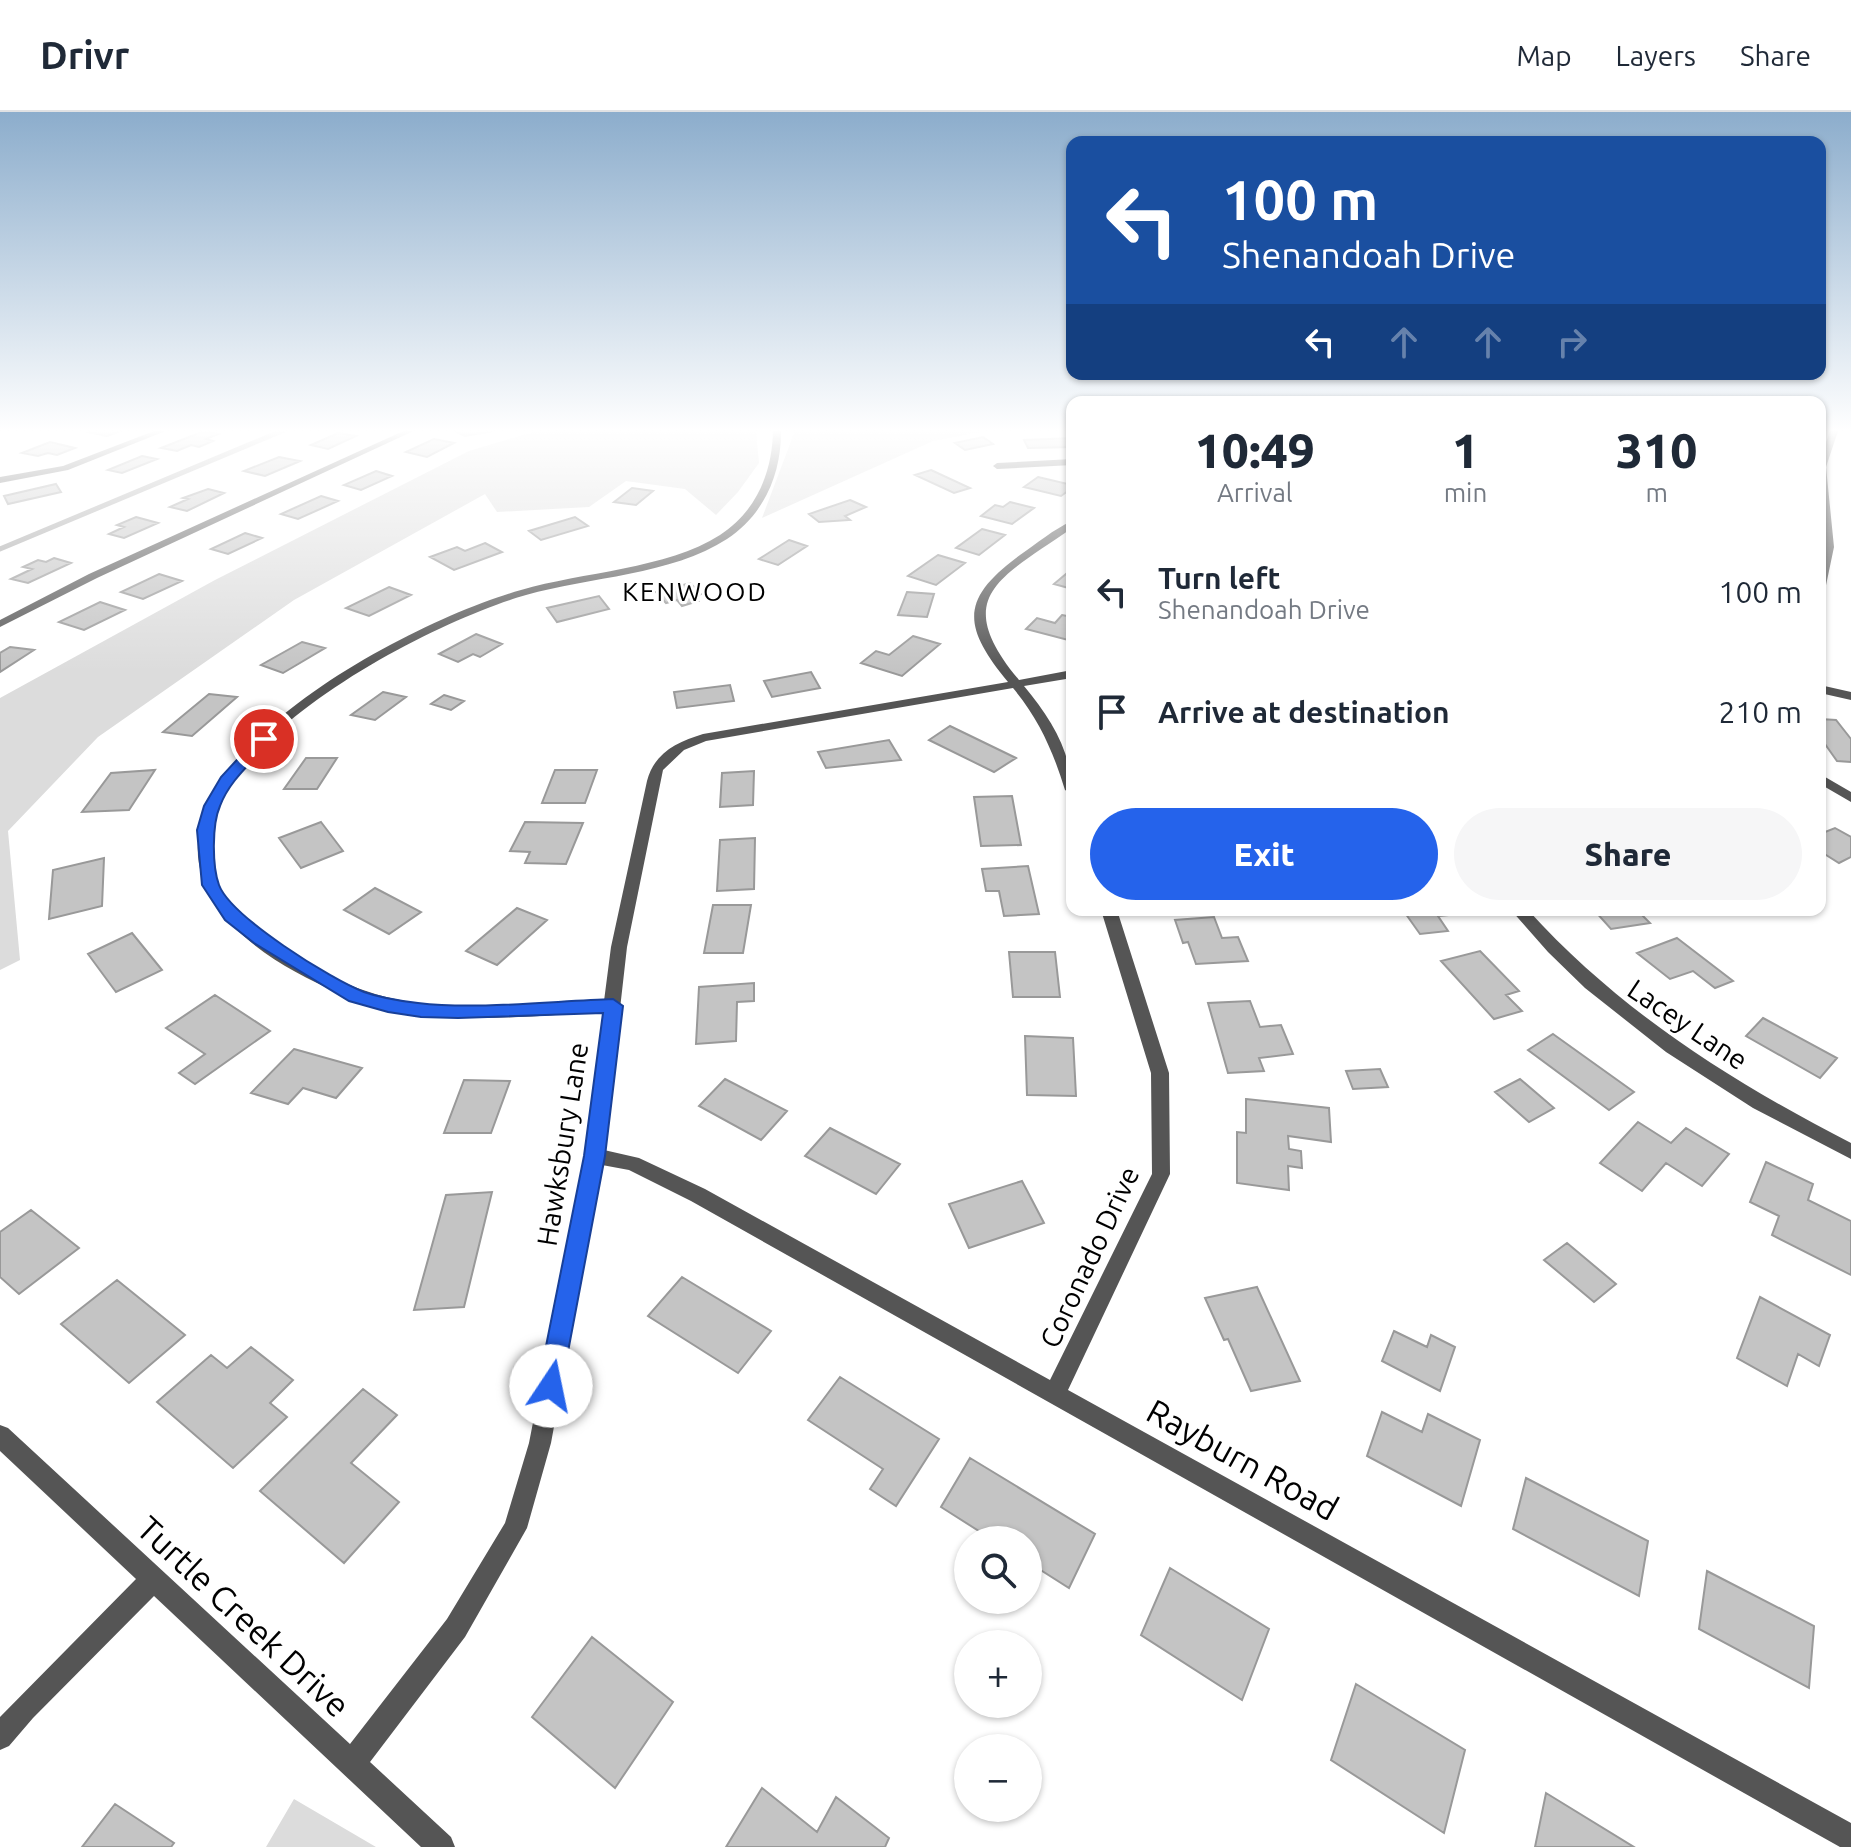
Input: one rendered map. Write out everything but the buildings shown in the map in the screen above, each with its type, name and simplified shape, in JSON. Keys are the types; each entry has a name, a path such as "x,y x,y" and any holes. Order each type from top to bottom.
{"street":[{"path":"0,624 93,576 239,509"},
{"path":"613,1006 421,1010 355,996 303,967 231,916 210,885 205,830 212,806 229,777 251,751 278,727 373,659 410,637 497,600 666,561 723,538 752,509"},
{"path":"1826,513 1829,547 1826,561"},
{"path":"1066,528 1000,578 980,602 976,613 982,637 1053,737 1066,773"},
{"name":"Hawksbury Lane","path":"353,1762 456,1628 515,1528 540,1443 594,1156 619,947 657,769 679,747 703,738 1066,675"},
{"path":"1826,690 1851,696"},
{"path":"1826,782 1851,798"},
{"name":"Coronado Drive","path":"1055,1393 1161,1174 1160,1073 1111,916"},
{"name":"Lacey Lane","path":"1524,916 1553,950 1600,995 1645,1028 1779,1114 1851,1152"},
{"name":"Rayburn Road","path":"594,1156 632,1163 698,1195 1851,1838"},
{"name":"Turtle Creek Drive","path":"0,1436 441,1847"},
{"path":"0,1737 154,1579"}],"shaded area":[{"path":"355,509 458,509 294,600 98,737 8,831 20,960 0,970 0,698 215,580"},
{"path":"495,509 553,509 497,512"},
{"path":"765,509 782,509 762,518"},
{"path":"294,1799 376,1847 266,1847"}],"waterway":[{"path":"0,549 96,509"}],"district":[{"name":"KENWOOD","path":"695,591"}],"route":[{"path":"264,739 229,777 212,806 205,830 210,885 231,916 260,939 355,996 388,1005 458,1011 613,1006 594,1156 551,1386"}]}
